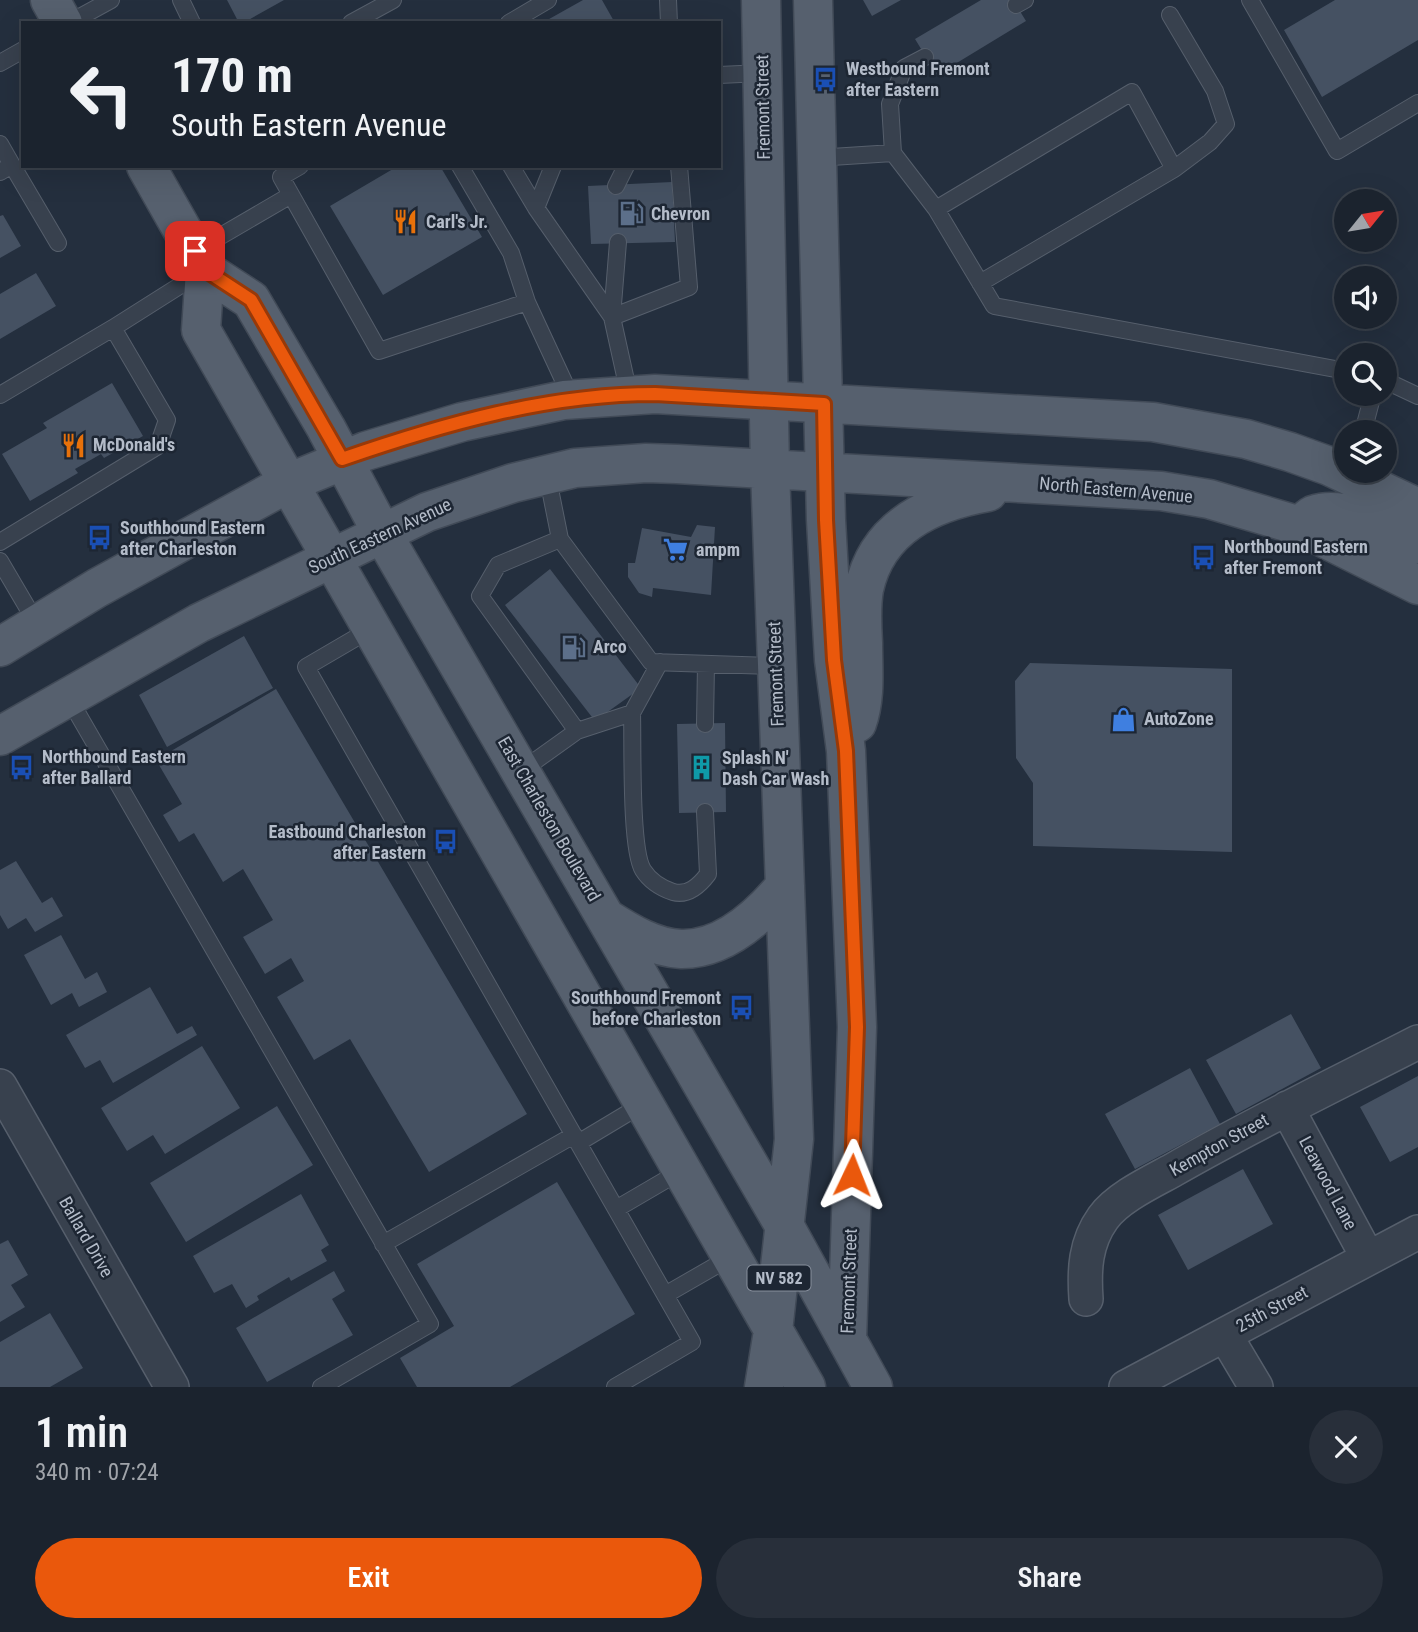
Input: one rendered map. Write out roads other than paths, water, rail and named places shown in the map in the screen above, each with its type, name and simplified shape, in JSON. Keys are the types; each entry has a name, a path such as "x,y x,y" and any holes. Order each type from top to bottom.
{"main road":[{"path":"50,0 62,21"},
{"name":"Fremont Street","path":"761,0 762,73 796,402 797,471 775,666 794,1139 774,1331 764,1387"},
{"name":"Fremont Street","path":"813,0 816,158 796,402 797,471 834,660 846,751 857,1027 847,1340 843,1387"},
{"name":"East Charleston Boulevard","path":"147,168 200,260 251,300 382,533 784,1225 873,1387"},
{"path":"200,260 201,330 806,1387"},
{"path":"0,647 288,482 342,459 495,413 572,399 629,394 1153,422 1246,439 1334,467"},
{"name":"South Eastern Avenue","path":"0,736 199,623 449,503 575,468 646,463 797,471"},
{"name":"North Eastern Avenue","path":"797,471 1161,491 1197,497 1253,510 1300,526 1418,585"},
{"path":"1369,483 1418,508"},
{"path":"846,751 863,706 864,589 887,541 905,522 947,501 1041,484"},
{"path":"1300,526 1312,516 1337,513 1375,521 1418,544"},
{"path":"606,918 632,934 682,949 708,944 738,931 766,909 785,886"}],"street":[{"name":"Kempton Street","path":"1086,1299 1084,1274 1089,1245 1104,1217 1132,1194 1216,1145 1418,1042"},
{"name":"Ballard Drive","path":"0,1086 172,1387"},
{"name":"Leawood Lane","path":"1287,1108 1368,1258"},
{"name":"25th Street","path":"1126,1387 1418,1232"},
{"path":"1224,1335 1256,1387"}],"lane":[{"path":"73,21 111,0"},
{"path":"181,0 191,21"},
{"path":"355,21 393,0"},
{"path":"512,21 548,0"},
{"path":"668,0 669,21"},
{"path":"1250,0 1337,151 1418,103"},
{"path":"980,283 1174,169 1210,142 1226,124 1215,91 1170,15"},
{"path":"0,63 21,51"},
{"path":"925,57 904,68 890,104 893,153 936,209 993,306 1334,369"},
{"path":"721,75 762,73"},
{"path":"936,209 1132,92 1174,169"},
{"path":"0,145 6,168 58,243"},
{"path":"816,158 893,153"},
{"path":"297,168 281,177 379,351 527,302"},
{"path":"461,168 511,253 527,302 572,399"},
{"path":"512,168 536,208 612,317"},
{"path":"536,208 552,168"},
{"path":"616,186 625,168"},
{"path":"612,317 689,286 679,168"},
{"path":"0,395 113,328 200,260 291,195"},
{"path":"618,242 612,317 629,394"},
{"path":"0,542 158,446 167,420 113,328"},
{"path":"1397,386 1418,397"},
{"path":"547,474 560,539 651,662 775,666"},
{"path":"560,539 498,565 480,596 577,731"},
{"path":"0,561 37,624"},
{"path":"371,629 306,667 692,1342 615,1387"},
{"path":"660,662 632,713 635,842 642,869 660,888 679,893 698,888 708,874 705,812"},
{"path":"705,724 706,664"},
{"path":"68,697 430,1324 321,1387"},
{"path":"521,771 577,731 632,713"},
{"path":"383,1244 643,1104"},
{"path":"617,1209 681,1171"},
{"path":"666,1295 731,1257"}],"place":[{"name":"Westbound Fremont after Eastern","path":"826,79"},
{"name":"Chevron","path":"631,214"},
{"name":"Carl's Jr.","path":"406,222"},
{"name":"McDonald's","path":"73,445"},
{"name":"Southbound Eastern after Charleston","path":"100,538"},
{"name":"ampm","path":"676,550"},
{"name":"Northbound Eastern after Fremont","path":"1204,557"},
{"name":"Arco","path":"573,647"},
{"name":"AutoZone","path":"1124,719"},
{"name":"Northbound Eastern after Ballard","path":"22,767"},
{"name":"Splash N' Dash Car Wash","path":"702,768"},
{"name":"Eastbound Charleston after Eastern","path":"446,842"},
{"name":"Southbound Fremont before Charleston","path":"741,1008"}]}
